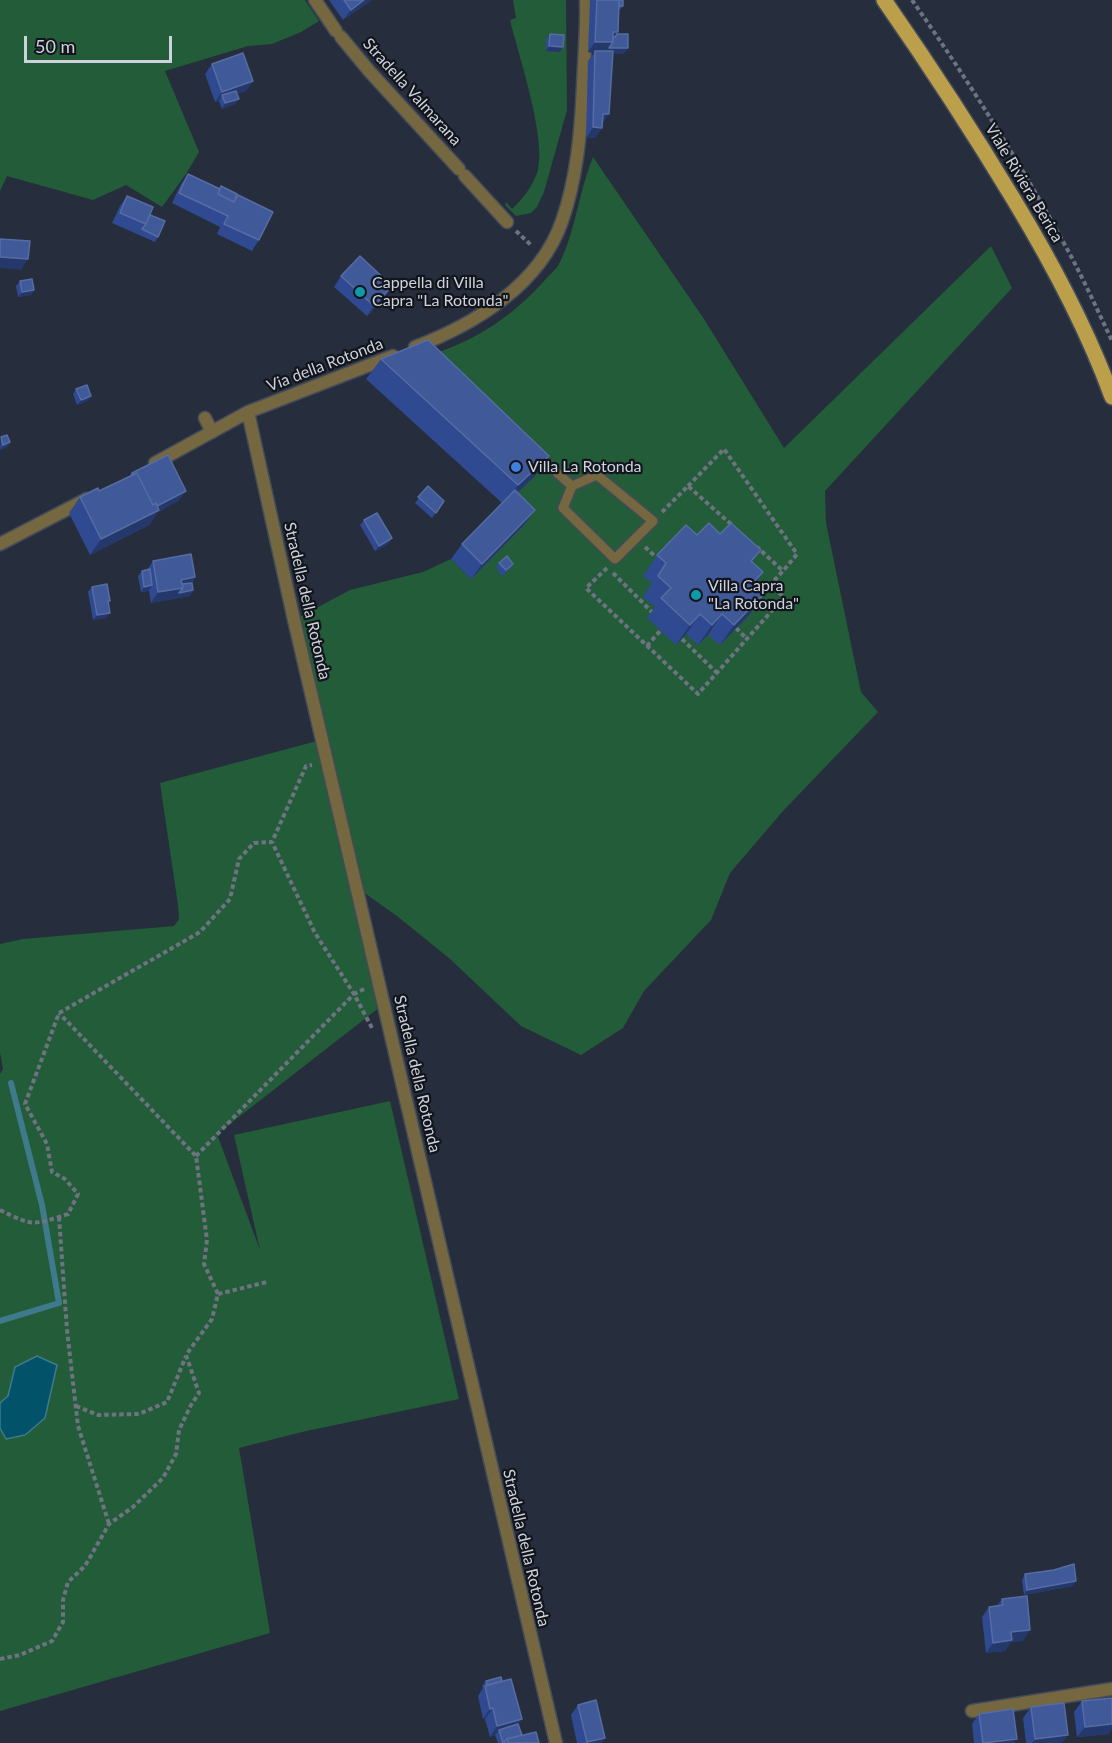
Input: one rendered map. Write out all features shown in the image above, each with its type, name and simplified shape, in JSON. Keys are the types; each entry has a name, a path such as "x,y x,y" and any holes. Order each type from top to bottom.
{"main road":[{"name":"Viale Riviera Berica","path":"884,0 983,150 1055,269 1101,366 1112,397"}],"street":[{"name":"Stradella Valmarana","path":"315,0 370,72 507,222"},
{"name":"Via della Rotonda","path":"148,467 248,412 423,344 477,318 520,285 543,257 561,222 572,185 581,124 586,0"},
{"name":"Stradella della Rotonda","path":"248,412 556,1743"},
{"path":"205,418 212,432"},
{"path":"0,544 95,495"},
{"path":"972,1711 1112,1689"}],"lane":[{"path":"423,344 432,354"},
{"path":"533,452 572,486"},
{"path":"597,475 653,520 615,559 563,508 572,486 597,475"}],"path":[{"path":"507,222 543,257"},
{"path":"653,520 724,449 797,554 770,585 784,597 698,694 586,588 607,568 653,612"},
{"path":"688,486 739,531"},
{"path":"756,547 783,571"},
{"path":"736,628 747,639"},
{"path":"646,646 660,631"},
{"path":"682,639 717,672"},
{"path":"196,1156 354,994 315,933 272,842 306,766 327,760"},
{"path":"0,1210 25,1222 45,1221 68,1214 78,1194 65,1179 52,1172 46,1144 26,1104 59,1013 200,932 230,899 239,859 254,843 272,842"},
{"path":"59,1013 196,1156 207,1240 204,1264 218,1294 212,1319 186,1355 167,1402 140,1414 98,1415 76,1406"},
{"path":"59,1217 67,1330 78,1426 109,1524"},
{"path":"218,1294 267,1282"},
{"path":"0,1659 20,1655 52,1641 63,1622 63,1600 68,1582 85,1566 109,1524 134,1507 163,1478 176,1454 179,1430 199,1393 186,1355"}],"green space":[{"path":"0,0 305,0 319,21 301,32 272,44 248,46 165,71 199,152 162,207 126,185 93,200 7,176 0,191"},
{"path":"513,0 566,0 567,110 544,192 537,207 531,213 516,216 505,205 506,202 512,209 528,191 538,170 539,155 535,117 510,20 516,18"},
{"path":"593,157 704,319 784,448 991,246 1012,288 825,491 826,523 861,692 878,712 783,811 730,873 711,920 644,991 623,1028 581,1055 521,1026 450,959 397,916 356,887 294,620 350,590 423,572 451,559 471,579 504,505 535,476 432,354 464,342 494,325 521,304 555,269 570,236"},
{"path":"317,741 380,1007 217,1134 260,1250 234,1135 390,1101 459,1399 302,1432 239,1448 270,1633 0,1711 0,1074 3,1069 0,1052 0,944 23,939 174,926 179,919 178,905 160,783"}],"water":[{"path":"37,1356 57,1365 45,1418 25,1435 6,1439 0,1428 0,1403 8,1396 15,1367"}],"building":[{"path":"344,0 364,0 351,10"},
{"path":"597,0 619,0 618,32 613,32 613,42 595,42"},
{"path":"619,0 623,0 623,6 619,6"},
{"path":"550,34 564,35 563,47 549,46"},
{"path":"617,34 628,34 628,48 609,48 613,37"},
{"path":"595,51 613,51 609,114 603,114 602,128 593,127"},
{"path":"243,53 253,81 222,92 212,64"},
{"path":"236,91 239,99 225,103 222,95"},
{"path":"188,174 220,189 218,194 234,202 238,195 273,212 259,240 224,224 228,216 179,193"},
{"path":"221,186 237,194 234,202 218,194"},
{"path":"127,196 153,207 146,224 120,213"},
{"path":"150,215 165,221 158,237 142,229"},
{"path":"0,239 30,241 28,259 0,257"},
{"path":"360,256 392,286 374,306 341,276"},
{"path":"32,279 34,290 22,292 20,281"},
{"path":"428,340 549,456 518,485 381,359"},
{"path":"87,385 91,396 81,400 76,389"},
{"path":"7,435 10,442 3,445 1,437"},
{"path":"168,455 186,491 157,506 156,503 153,505 137,473 132,475 132,473"},
{"path":"137,473 153,505 156,503 159,510 101,539 80,497 98,488 99,491"},
{"path":"428,486 444,501 436,513 418,497"},
{"path":"515,490 535,510 482,564 462,544"},
{"path":"377,513 392,538 379,546 364,520"},
{"name":"Villa Capra \"La Rotonda\"","path":"709,523 720,534 731,523 761,550 751,561 763,572 752,584 763,595 734,625 722,614 712,625 700,614 690,625 661,598 671,588 658,576 666,563 657,555 686,525 697,535"},
{"path":"191,554 195,577 181,580 183,588 158,592 153,561"},
{"path":"507,556 513,564 506,570 499,563"},
{"path":"150,569 152,585 144,587 142,571"},
{"path":"192,583 193,590 179,593 183,588 182,584"},
{"path":"107,584 110,613 97,615 92,587"},
{"path":"1074,1564 1076,1581 1027,1590 1025,1574 1054,1570"},
{"path":"1027,1596 1030,1630 1011,1632 1012,1640 993,1643 989,1607 1003,1605 1002,1599"},
{"path":"501,1677 502,1681 487,1685 486,1681"},
{"path":"511,1679 522,1719 497,1726 493,1708 490,1709 485,1686"},
{"path":"1112,1698 1112,1724 1085,1727 1082,1701"},
{"path":"596,1700 605,1738 587,1742 578,1705"},
{"path":"1064,1703 1068,1735 1035,1739 1031,1707"},
{"path":"1013,1709 1017,1739 983,1743 979,1714"},
{"path":"518,1724 522,1735 507,1739 503,1743 499,1730"},
{"path":"536,1732 539,1743 508,1743 507,1739"}],"waterway":[{"path":"0,1321 59,1303 42,1205 11,1083"}],"place":[{"name":"Cappella di Villa Capra \"La Rotonda\"","path":"360,292"},
{"name":"Villa La Rotonda","path":"516,467"},
{"name":"Villa Capra \"La Rotonda\"","path":"696,595"}]}
